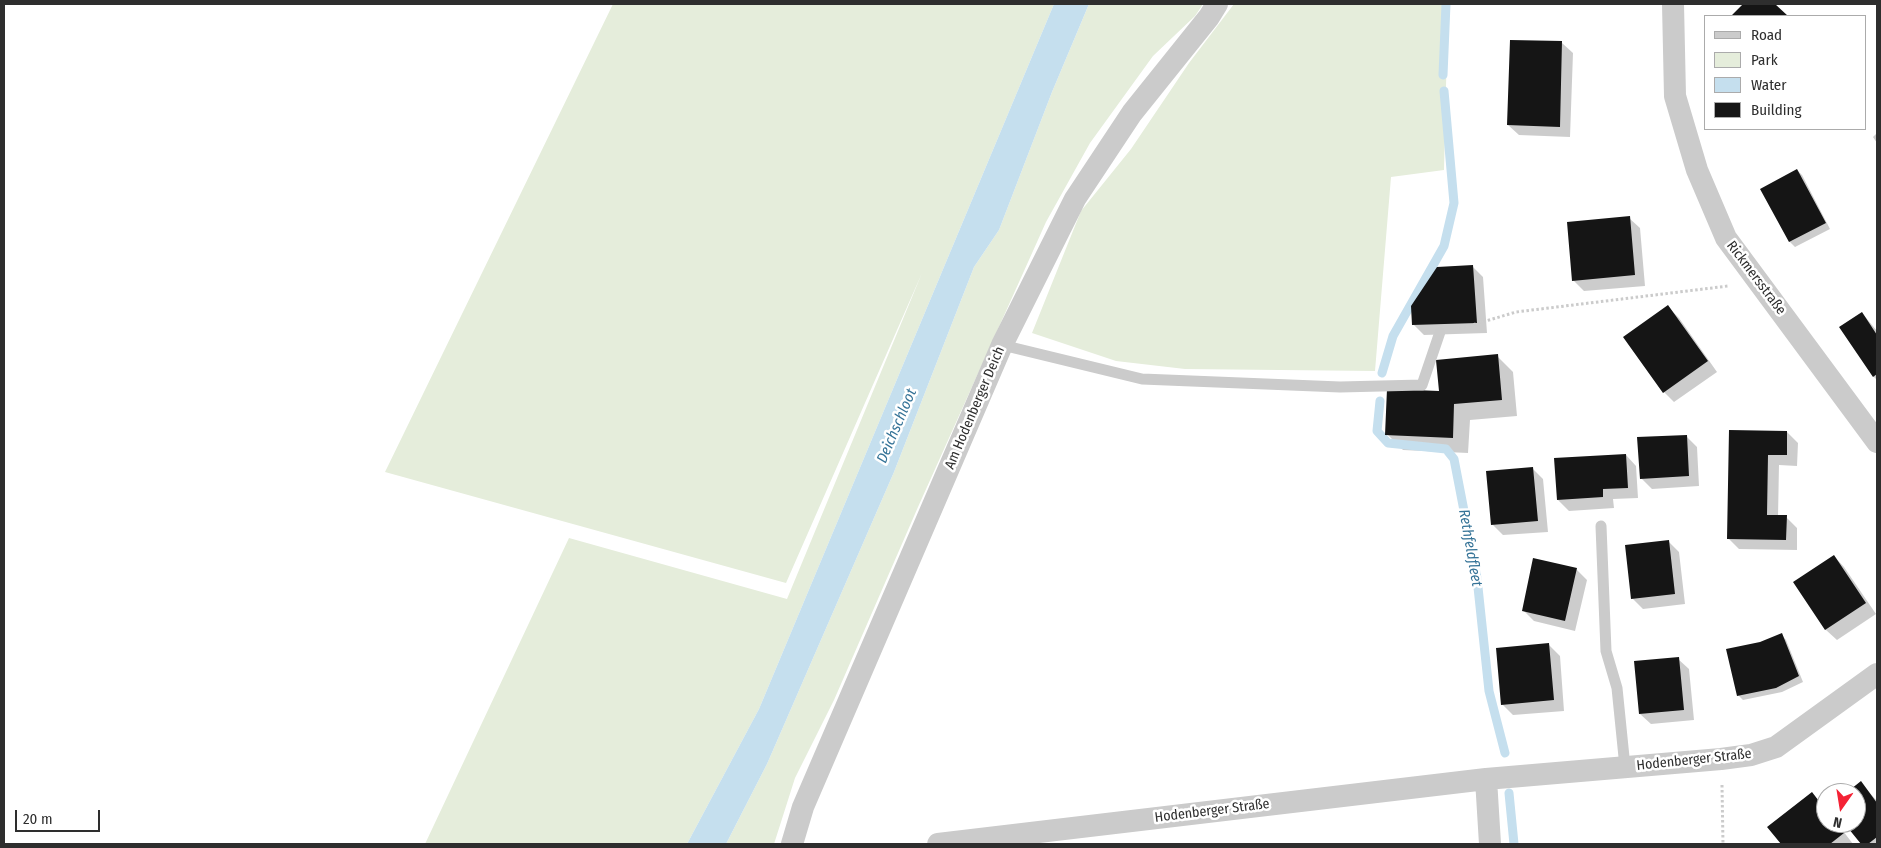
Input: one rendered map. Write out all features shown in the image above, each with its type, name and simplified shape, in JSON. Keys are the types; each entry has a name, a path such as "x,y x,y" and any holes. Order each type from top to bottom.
{"street":[{"name":"Am Hodenberger Deich","path":"792,844 803,808 1002,346 1075,199 1132,113 1209,18 1217,4"},
{"name":"Rickmersstraße","path":"1673,4 1675,96 1697,170 1726,238 1877,442"},
{"name":"Hodenberger Straße","path":"938,844 1486,779 1752,755 1776,747 1877,674"},
{"path":"1486,779 1490,844"}],"lane":[{"path":"1002,346 1142,379 1358,387 1422,384 1440,332"},
{"path":"1601,526 1606,651 1617,688 1625,767"}],"path":[{"path":"1440,332 1468,328 1516,312 1759,282"},
{"path":"1721,759 1723,844"}],"green space":[{"path":"613,4 1054,4 759,709 687,844 425,844 569,538 787,599 922,273 786,583 385,472"},
{"path":"1089,4 1203,4 1195,16 1153,56 1090,143 1046,222 834,700 795,778 774,844 726,844 767,764 894,472 974,267 999,230 1052,92"},
{"path":"1234,4 1448,4 1444,170 1391,177 1375,371 1185,369 1116,361 1032,333 1081,211 1131,149 1189,63"}],"water":[{"name":"Deichschloot","path":"1054,4 1089,4 1052,92 999,230 974,267 894,472 767,764 726,844 687,844 759,709"}],"building":[{"path":"1743,4 1775,4 1787,15 1732,15"},
{"path":"1510,40 1562,41 1560,127 1507,125"},
{"path":"1797,169 1826,223 1789,242 1760,189"},
{"path":"1630,216 1635,275 1572,281 1567,222"},
{"path":"1473,265 1477,323 1412,325 1411,306 1437,267"},
{"path":"1668,305 1708,361 1663,393 1623,337"},
{"path":"1862,312 1877,335 1877,374 1873,377 1839,327"},
{"path":"1498,354 1502,400 1454,404 1453,438 1385,435 1387,389 1439,391 1436,360"},
{"path":"1729,430 1787,431 1787,455 1768,455 1767,515 1787,515 1786,540 1727,539"},
{"path":"1687,435 1689,476 1640,479 1637,437"},
{"path":"1626,454 1628,488 1603,489 1603,497 1557,500 1554,458"},
{"path":"1533,467 1538,521 1491,525 1486,471"},
{"path":"1669,540 1675,594 1631,599 1625,545"},
{"path":"1834,555 1866,603 1825,630 1793,582"},
{"path":"1533,558 1577,568 1565,621 1522,611"},
{"path":"1782,633 1799,676 1776,688 1737,696 1726,649 1760,642"},
{"path":"1549,643 1554,700 1501,705 1496,648"},
{"path":"1679,657 1684,710 1639,714 1634,661"},
{"path":"1866,788 1877,803 1877,837 1868,844 1861,844 1852,833 1866,833"},
{"path":"1812,792 1816,797 1816,833 1844,833 1830,844 1781,844 1767,827"}],"waterway":[{"name":"Rethfeldfleet","path":"1443,75 1446,4"},
{"name":"Rethfeldfleet","path":"1382,373 1393,336 1444,246 1454,203 1444,91"},
{"name":"Rethfeldfleet","path":"1380,401 1377,431 1388,443 1446,449 1454,459 1477,578 1489,691 1505,753"},
{"name":"Rethfeldfleet","path":"1509,793 1514,844"}]}
